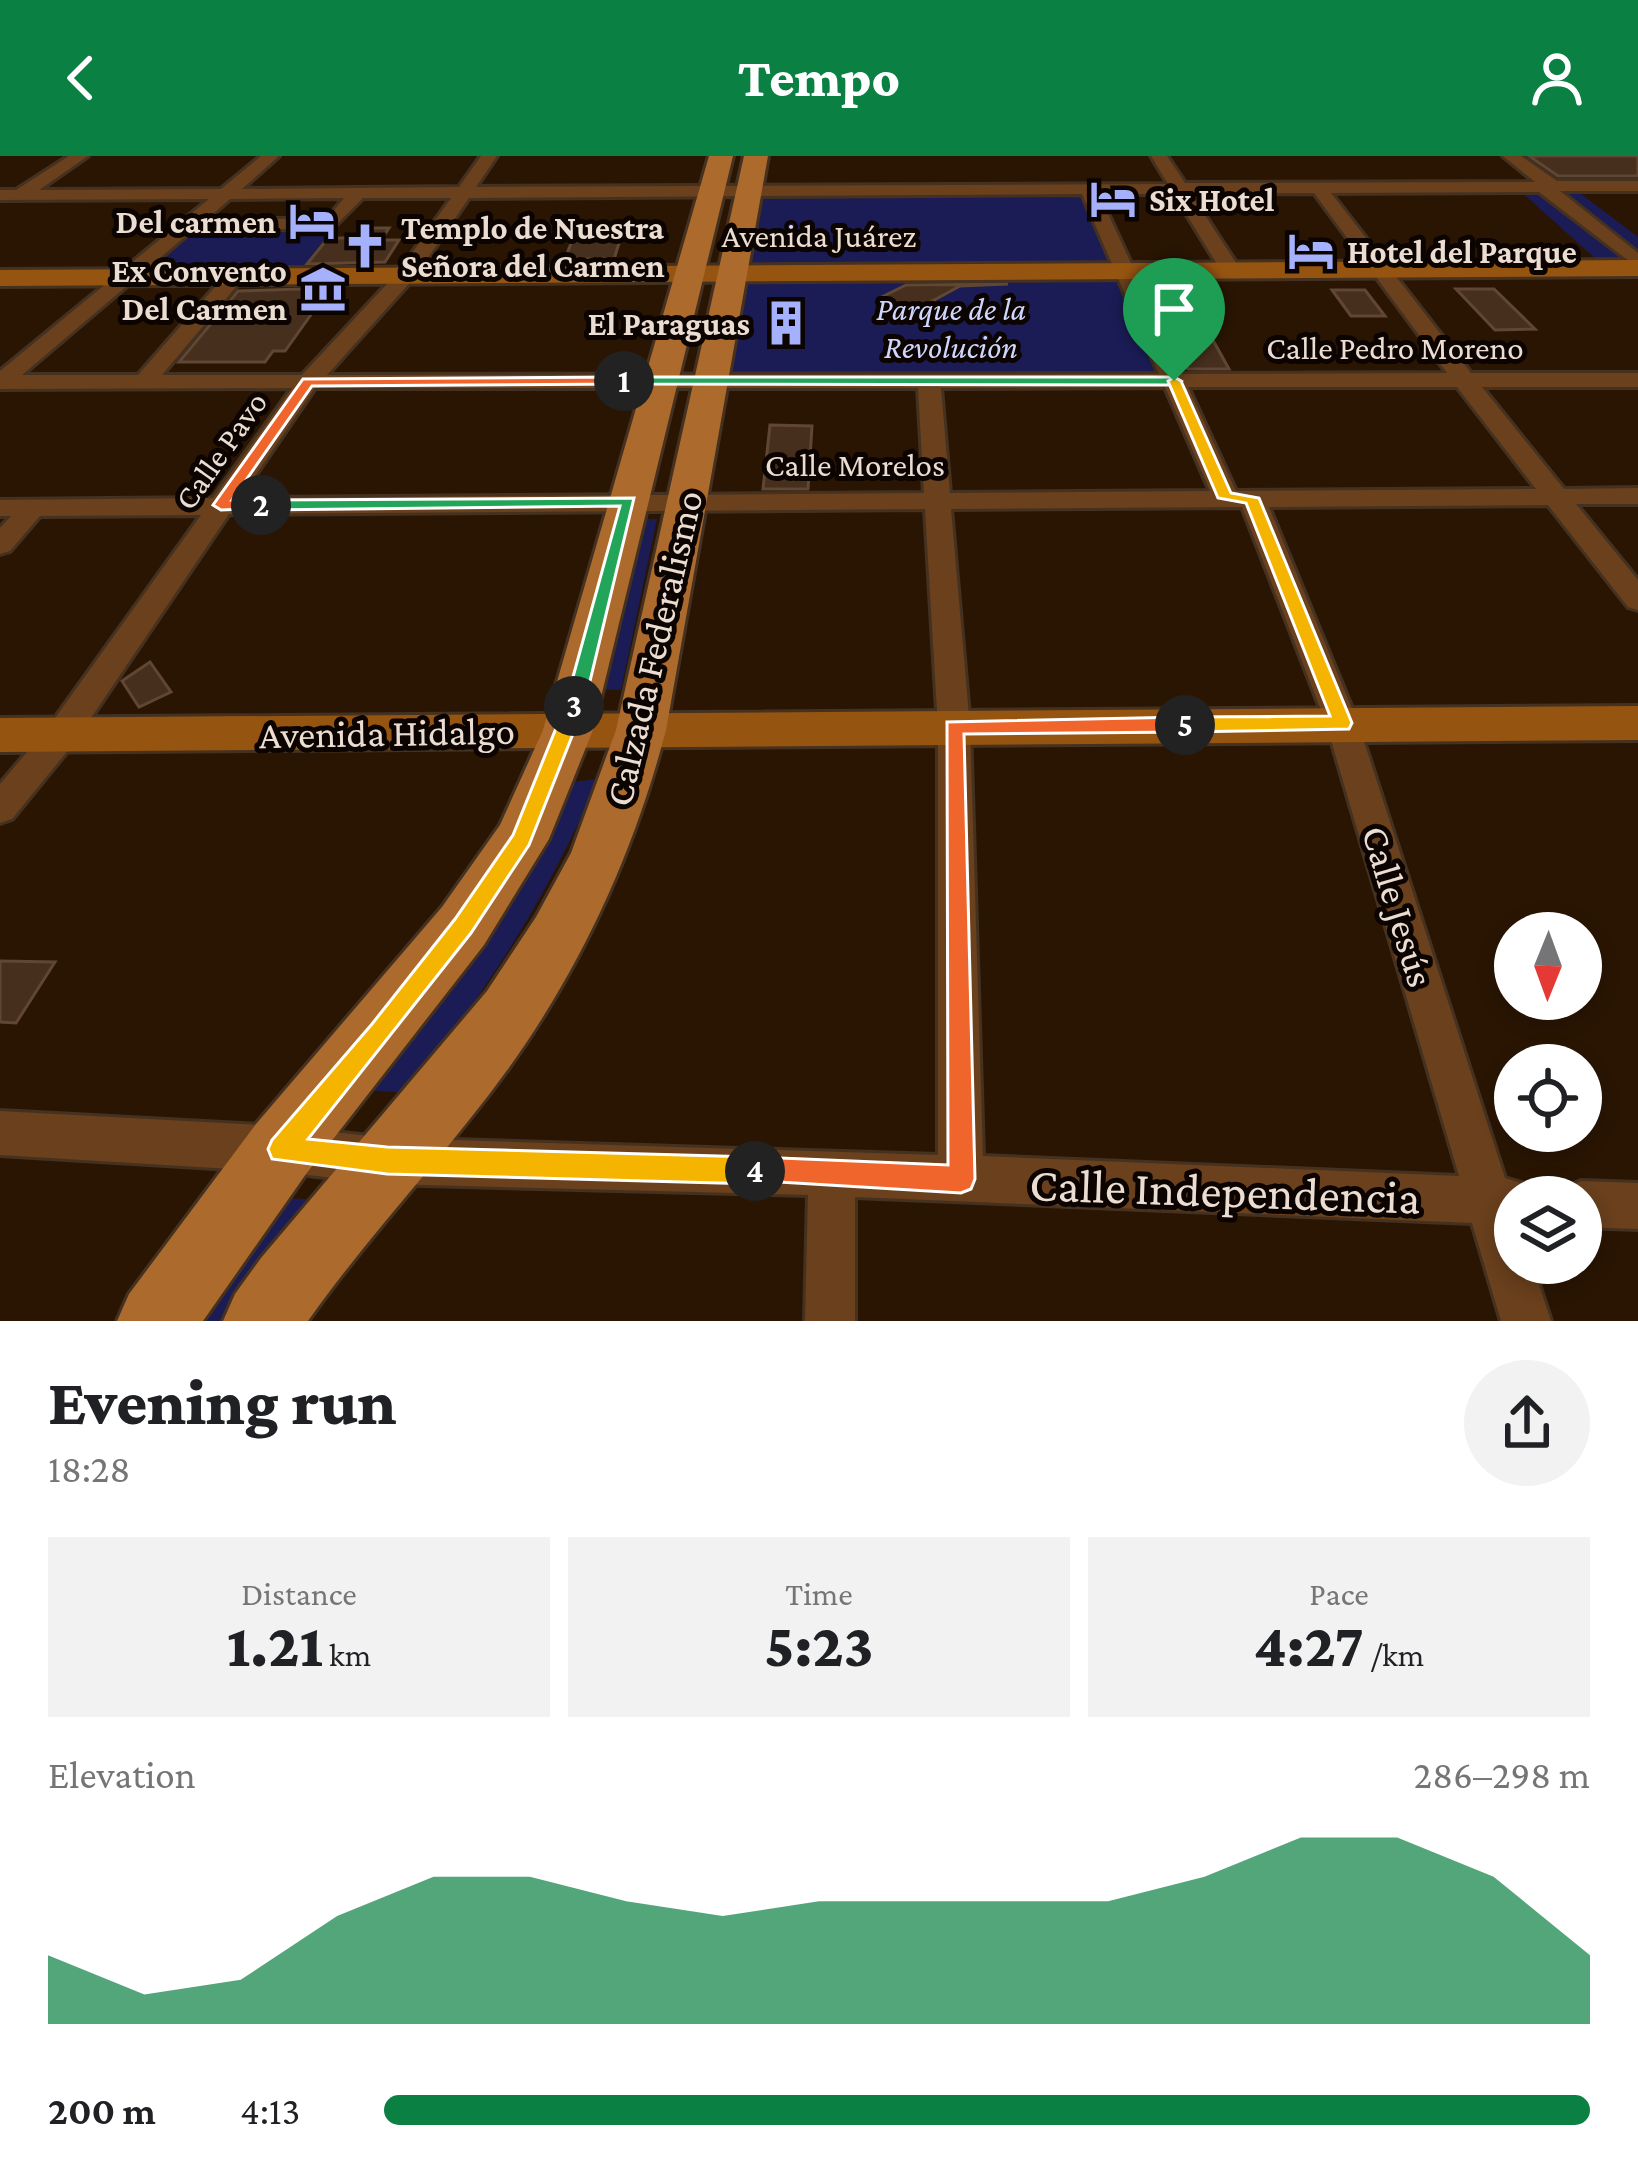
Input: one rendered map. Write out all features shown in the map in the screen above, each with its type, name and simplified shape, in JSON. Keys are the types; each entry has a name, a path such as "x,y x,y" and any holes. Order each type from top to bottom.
{"main road":[{"name":"Calzada Federalismo","path":"156,1321 281,1149 463,926 521,839 568,730 721,156"},
{"name":"Calzada Federalismo","path":"262,1321 309,1253 483,1048 554,945 602,851 626,790 641,730 756,156"},
{"name":"Avenida Juárez","path":"0,278 1638,265"},
{"name":"Avenida Hidalgo","path":"0,735 1638,723"}],"street":[{"path":"0,208 10,195 80,156"},
{"path":"0,382 271,156"},
{"name":"Calle Pavo","path":"0,809 62,734 308,382 406,274 489,156"},
{"path":"1160,156 1230,269"},
{"path":"1511,156 1638,265"},
{"path":"1362,172 1377,187"},
{"path":"10,195 712,191 951,181 1088,189 1638,186"},
{"path":"1318,187 1376,269 1638,600"},
{"name":"Calle Jesús","path":"1088,189 1174,381 1239,498 1342,723 1494,1181"},
{"path":"189,224 332,224 358,193"},
{"path":"144,382 236,276"},
{"name":"Calle Pedro Moreno","path":"0,382 1638,380"},
{"path":"929,381 954,727 961,1179"},
{"name":"Calle Morelos","path":"0,508 1638,496"},
{"path":"0,545 33,508"},
{"name":"Calle Independencia","path":"0,1133 281,1149 387,1161 832,1173 1494,1202"},
{"path":"830,1321 832,1173"},
{"path":"1602,1205 1638,1206"},
{"name":"Calle Jesús","path":"1518,1284 1526,1321"}],"green space":[{"path":"1519,190 1576,190 1638,237 1638,260 1597,260"},
{"name":"Parque de la Revolución","path":"1093,192 1128,263 738,265 751,194"},
{"path":"196,220 339,221 302,268 139,269"},
{"name":"Parque de la Revolución","path":"1135,277 1183,376 718,376 735,280"},
{"path":"632,519 657,519 621,690 591,689"},
{"path":"598,779 536,904 488,982 434,1056 404,1093 353,1089 563,783"},
{"path":"260,1198 310,1199 252,1270 220,1321 169,1321"}],"building":[{"path":"1529,156 1638,156 1638,176 1558,176"},
{"name":"Templo de Nuestra Señora del Carmen","path":"362,228 389,228 381,240 399,240 385,262 307,264 328,238 355,238"},
{"path":"576,230 612,230 610,237 621,237 614,259 565,259"},
{"path":"1008,284 960,286 912,312 880,298 906,285"},
{"path":"330,288 285,351 273,351 265,362 179,362 238,291"},
{"path":"1456,289 1494,289 1535,329 1495,330"},
{"path":"1332,290 1365,290 1385,316 1351,316"},
{"path":"1175,342 1214,342 1229,369 1188,369"},
{"path":"770,425 812,426 808,489 763,489"},
{"path":"150,662 171,692 139,707 122,681"},
{"path":"0,961 55,962 16,1023 0,1022"}],"place":[{"name":"Six Hotel","path":"1113,199"},
{"name":"Del carmen","path":"312,221"},
{"name":"Templo de Nuestra Señora del Carmen","path":"365,246"},
{"name":"Hotel del Parque","path":"1311,251"},
{"name":"Ex Convento Del Carmen","path":"323,289"},
{"name":"El Paraguas","path":"786,323"}],"route":[{"path":"1174,381 1226,498 1252,498 1342,723 954,727 961,1179 387,1161 281,1149 381,1032 463,926 521,839 568,730 629,501 221,505 308,382 1174,381"}]}
